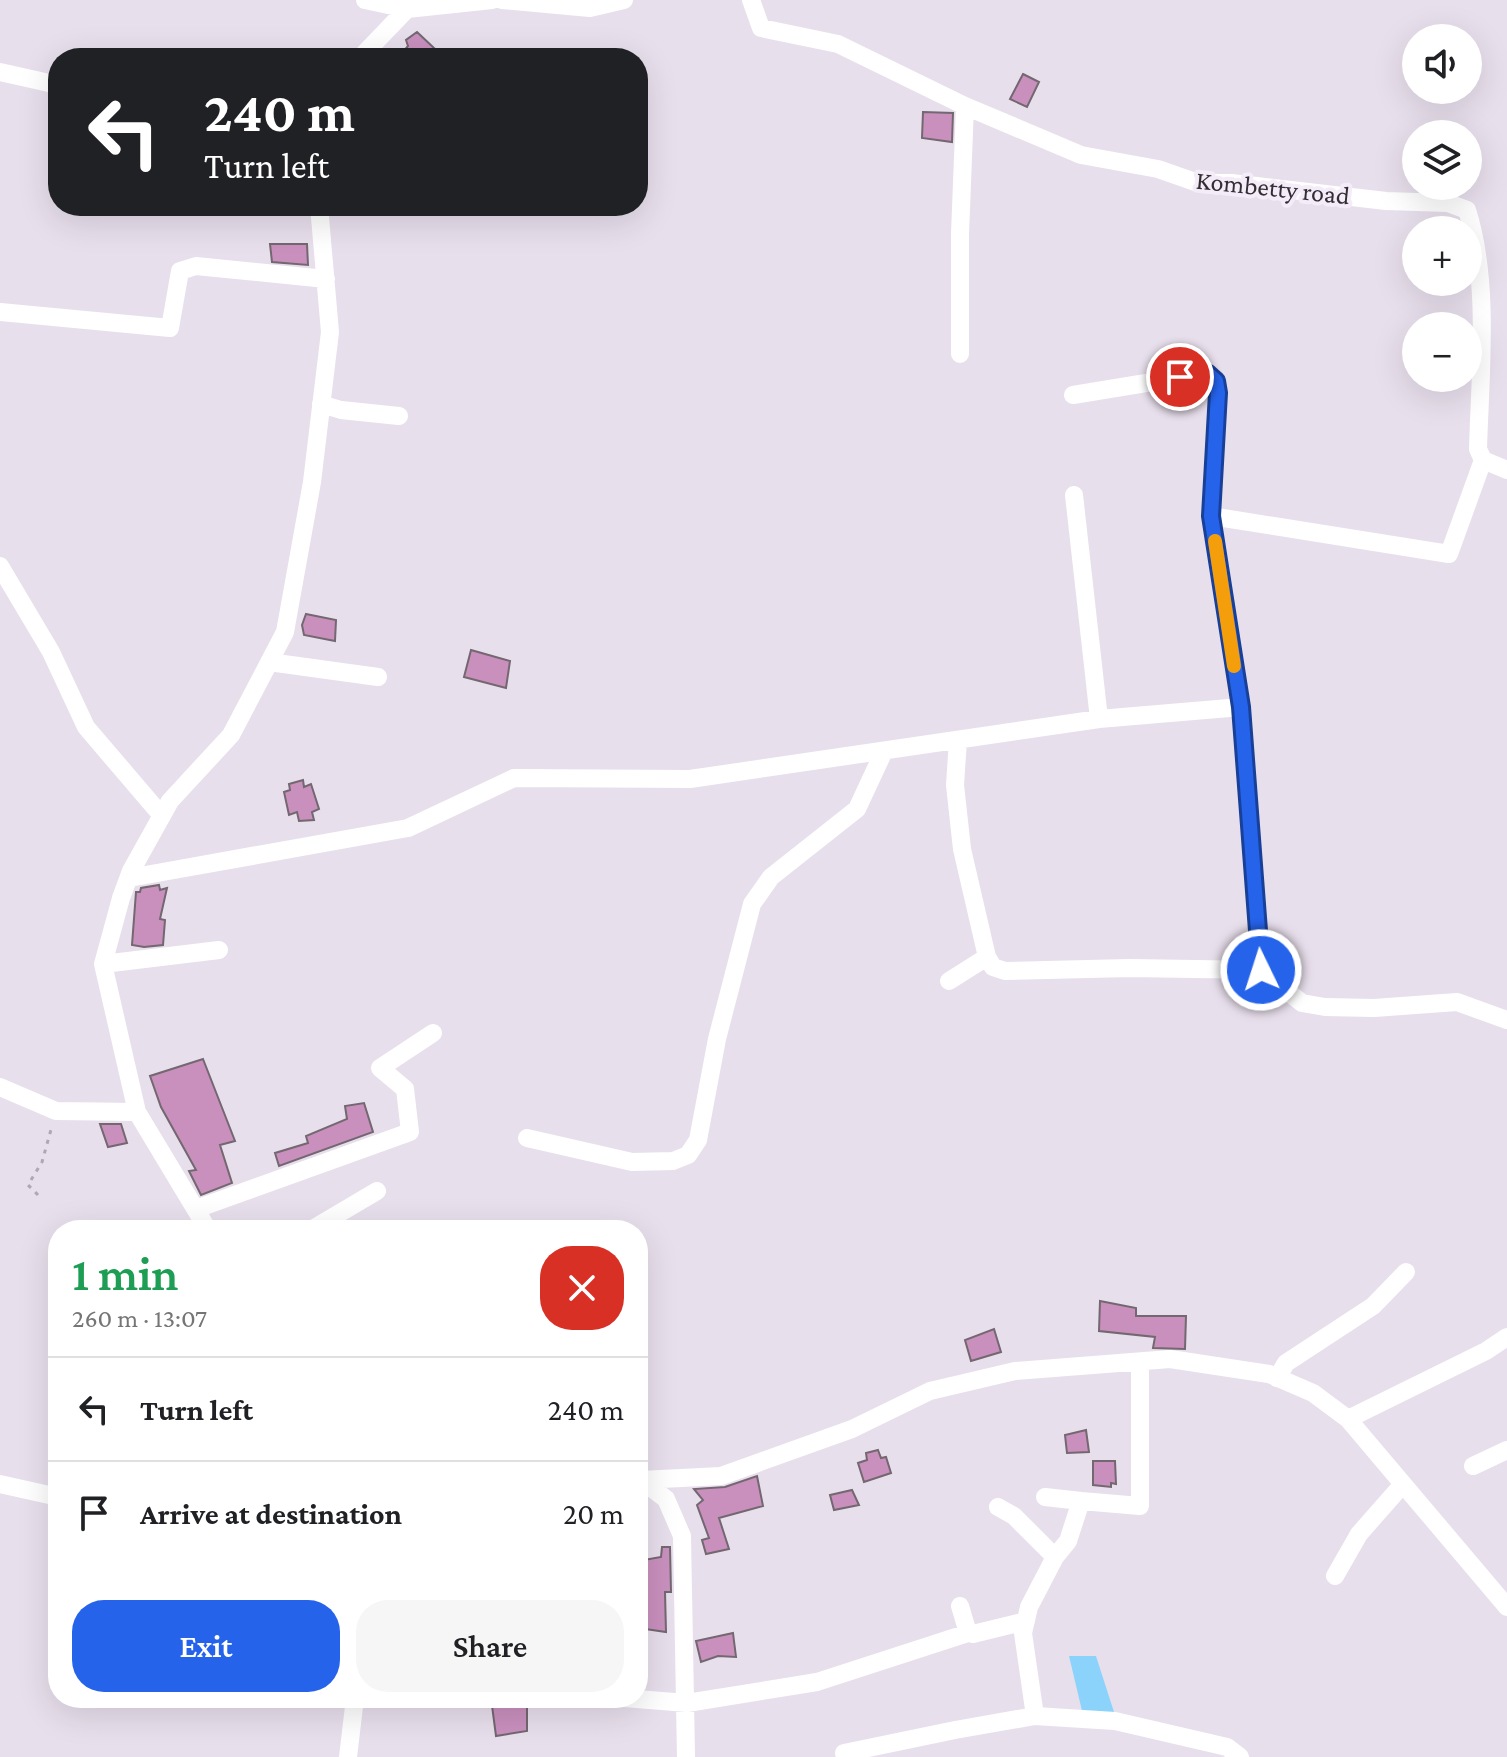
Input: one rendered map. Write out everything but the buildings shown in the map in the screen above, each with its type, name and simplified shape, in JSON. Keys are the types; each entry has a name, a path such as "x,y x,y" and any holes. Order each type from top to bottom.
{"street":[{"path":"365,0 407,9 492,0"},
{"path":"502,0 590,8 624,0"},
{"name":"Kombetty road","path":"751,0 761,28 838,44 965,106 1081,155 1158,169 1198,183 1231,183 1386,201 1448,203 1467,210 1473,229 1480,291 1478,449 1483,460"},
{"path":"370,48 407,9"},
{"path":"0,72 48,83"},
{"path":"960,354 960,234 965,106"},
{"path":"202,1220 137,1112 103,964 129,878 170,801 231,735 285,632 312,482 331,321 320,216"},
{"path":"0,312 170,328 180,271 196,266 326,279"},
{"path":"1073,395 1207,373 1216,381 1218,393 1211,516 1241,707 1261,970"},
{"path":"321,404 341,410 399,416"},
{"path":"1211,516 1449,554 1483,460 1507,470"},
{"path":"1074,495 1099,719"},
{"path":"0,566 51,652 86,727 162,816"},
{"path":"269,662 378,677"},
{"path":"129,878 408,828 514,778 690,779 1099,719 1241,707"},
{"path":"958,740 955,785 962,849 987,957 993,967 1005,971 1129,968 1261,970 1302,1003 1374,1008 1457,1002 1507,1020"},
{"path":"527,1138 632,1162 673,1161 688,1155 698,1140 717,1039 752,904 771,877 857,809 884,751"},
{"path":"103,964 219,950"},
{"path":"949,981 987,957"},
{"path":"196,1209 410,1132 405,1089 380,1068 433,1033"},
{"path":"0,1087 56,1111 137,1112"},
{"path":"328,1220 377,1191"},
{"path":"1277,1378 1286,1363 1373,1306 1406,1272"},
{"path":"1348,1419 1486,1351 1507,1337"},
{"path":"648,1480 721,1476 852,1429 930,1391 1015,1371 1170,1359 1269,1374 1313,1393 1348,1419 1507,1607"},
{"path":"1045,1497 1140,1506 1140,1362"},
{"path":"1473,1466 1507,1450"},
{"path":"0,1484 48,1495"},
{"path":"1335,1576 1359,1534 1403,1484"},
{"path":"648,1486 666,1499 682,1536 686,1757"},
{"path":"1035,1716 1023,1633 1029,1607 1055,1557 1068,1541 1081,1501"},
{"path":"998,1507 1014,1516 1055,1557"},
{"path":"960,1606 968,1633"},
{"path":"648,1700 687,1703 817,1682 968,1633 977,1635 1026,1621"},
{"path":"348,1757 354,1708"},
{"path":"844,1753 1035,1716 1115,1721 1227,1747 1240,1757"}],"path":[{"path":"38,1195 28,1185 42,1162 56,1111"}],"water":[{"path":"1069,1656 1096,1656 1114,1712 1083,1715"}],"slow traffic":[{"path":"1215,541 1234,666"}],"route":[{"path":"1180,377 1207,373 1216,381 1218,393 1211,516 1241,707 1261,970"}]}
